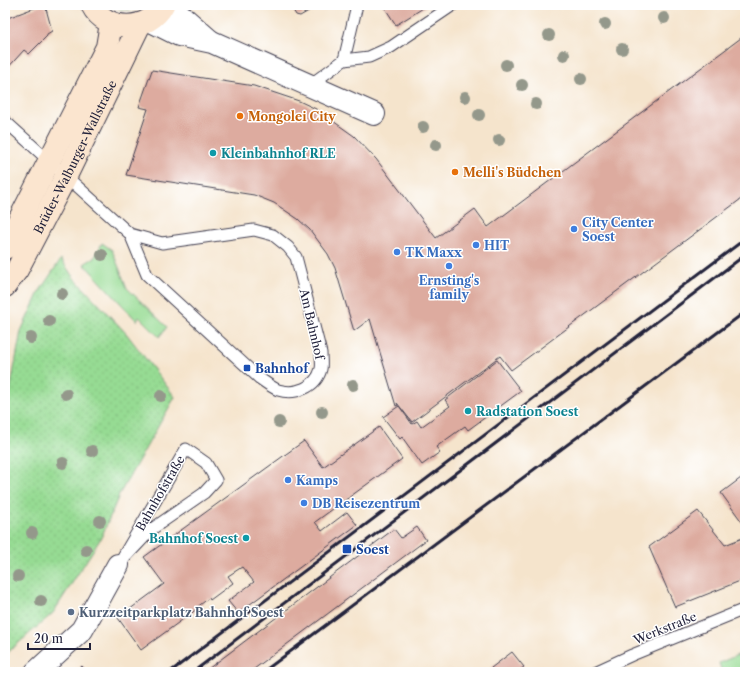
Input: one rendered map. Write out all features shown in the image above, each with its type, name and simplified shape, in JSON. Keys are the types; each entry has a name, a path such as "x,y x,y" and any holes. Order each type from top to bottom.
{"street":[{"path":"92,5 101,16 111,23 125,26 151,16 178,35 212,42 374,114"},
{"path":"169,5 212,42"},
{"name":"Brüder-Walburger-Wallstraße","path":"5,286 17,270 151,16"},
{"name":"Brüder-Walburger-Wallstraße","path":"5,248 108,47 111,23"},
{"name":"Bahnhofstraße","path":"36,672 82,630 118,565"}],"lane":[{"path":"344,60 357,5"},
{"path":"310,85 344,60 369,57 391,47 453,5"},
{"name":"Am Bahnhof","path":"5,121 130,234 147,275 259,378 277,389 285,391 307,388 317,378 322,368 321,354 296,257 273,235 254,230 162,243 130,234"},
{"name":"Bahnhofstraße","path":"186,449 196,455 206,463 216,480 204,493 152,529 118,565 186,449"},
{"name":"Werkstraße","path":"595,672 632,655 745,609"}],"green space":[{"path":"113,5 143,5 136,9 124,10"},
{"path":"102,243 112,250 127,288 167,327 159,337 139,317 137,321 84,264 95,257"},
{"path":"61,259 73,277 126,333 175,397 120,493 101,538 53,613 5,655 5,418 21,331 39,292"},
{"path":"745,652 745,668 731,672 722,672 719,663"}],"building":[{"path":"45,5 52,31 47,34 47,36 29,54 24,50 5,71 5,19"},
{"path":"290,5 319,5 300,16 296,15"},
{"path":"383,5 428,5 396,25"},
{"name":"City Center Soest","path":"745,35 745,196 511,370 500,356 412,422 397,403 398,405 396,406 370,319 354,331 335,268 328,254 310,230 298,219 274,203 254,195 126,175 148,109 139,107 152,70 254,86 299,101 316,109 354,136 376,159 436,238 475,209 488,227"},
{"name":"Radstation Soest","path":"497,360 521,391 468,430 465,426 436,447 440,452 422,465 402,437 400,439 383,417 399,406 412,424 417,421 421,427 450,406 445,400"},
{"name":"Bahnhof Soest","path":"379,427 402,459 315,522 322,531 347,512 357,525 238,613 228,601 254,582 242,567 228,576 233,583 210,600 209,598 196,608 197,609 141,650 118,618 164,584 144,557 304,441 323,467"},
{"path":"745,475 745,520 742,522 721,493"},
{"path":"698,511 725,545 745,537 745,579 675,607 649,547"},
{"path":"417,527 426,540 250,672 204,672 394,529 401,538"},
{"path":"512,652 524,667 517,672 494,672 491,668"},
{"path":"82,666 87,672 75,672"}],"railway":[{"path":"170,672 745,239"},
{"path":"193,672 745,255"},
{"path":"263,672 745,312"}],"place":[{"name":"Mongolei City","path":"240,116"},
{"name":"Kleinbahnhof RLE","path":"213,153"},
{"name":"Melli's Büdchen","path":"455,172"},
{"name":"City Center Soest","path":"574,229"},
{"name":"HIT","path":"476,245"},
{"name":"TK Maxx","path":"397,252"},
{"name":"Ernsting's family","path":"449,266"},
{"name":"Bahnhof","path":"247,368"},
{"name":"Radstation Soest","path":"468,411"},
{"name":"Kamps","path":"288,480"},
{"name":"DB Reisezentrum","path":"304,503"},
{"name":"Bahnhof Soest","path":"246,538"},
{"name":"Soest","path":"347,549"},
{"name":"Kurzzeitparkplatz Bahnhof Soest","path":"71,612"}]}
